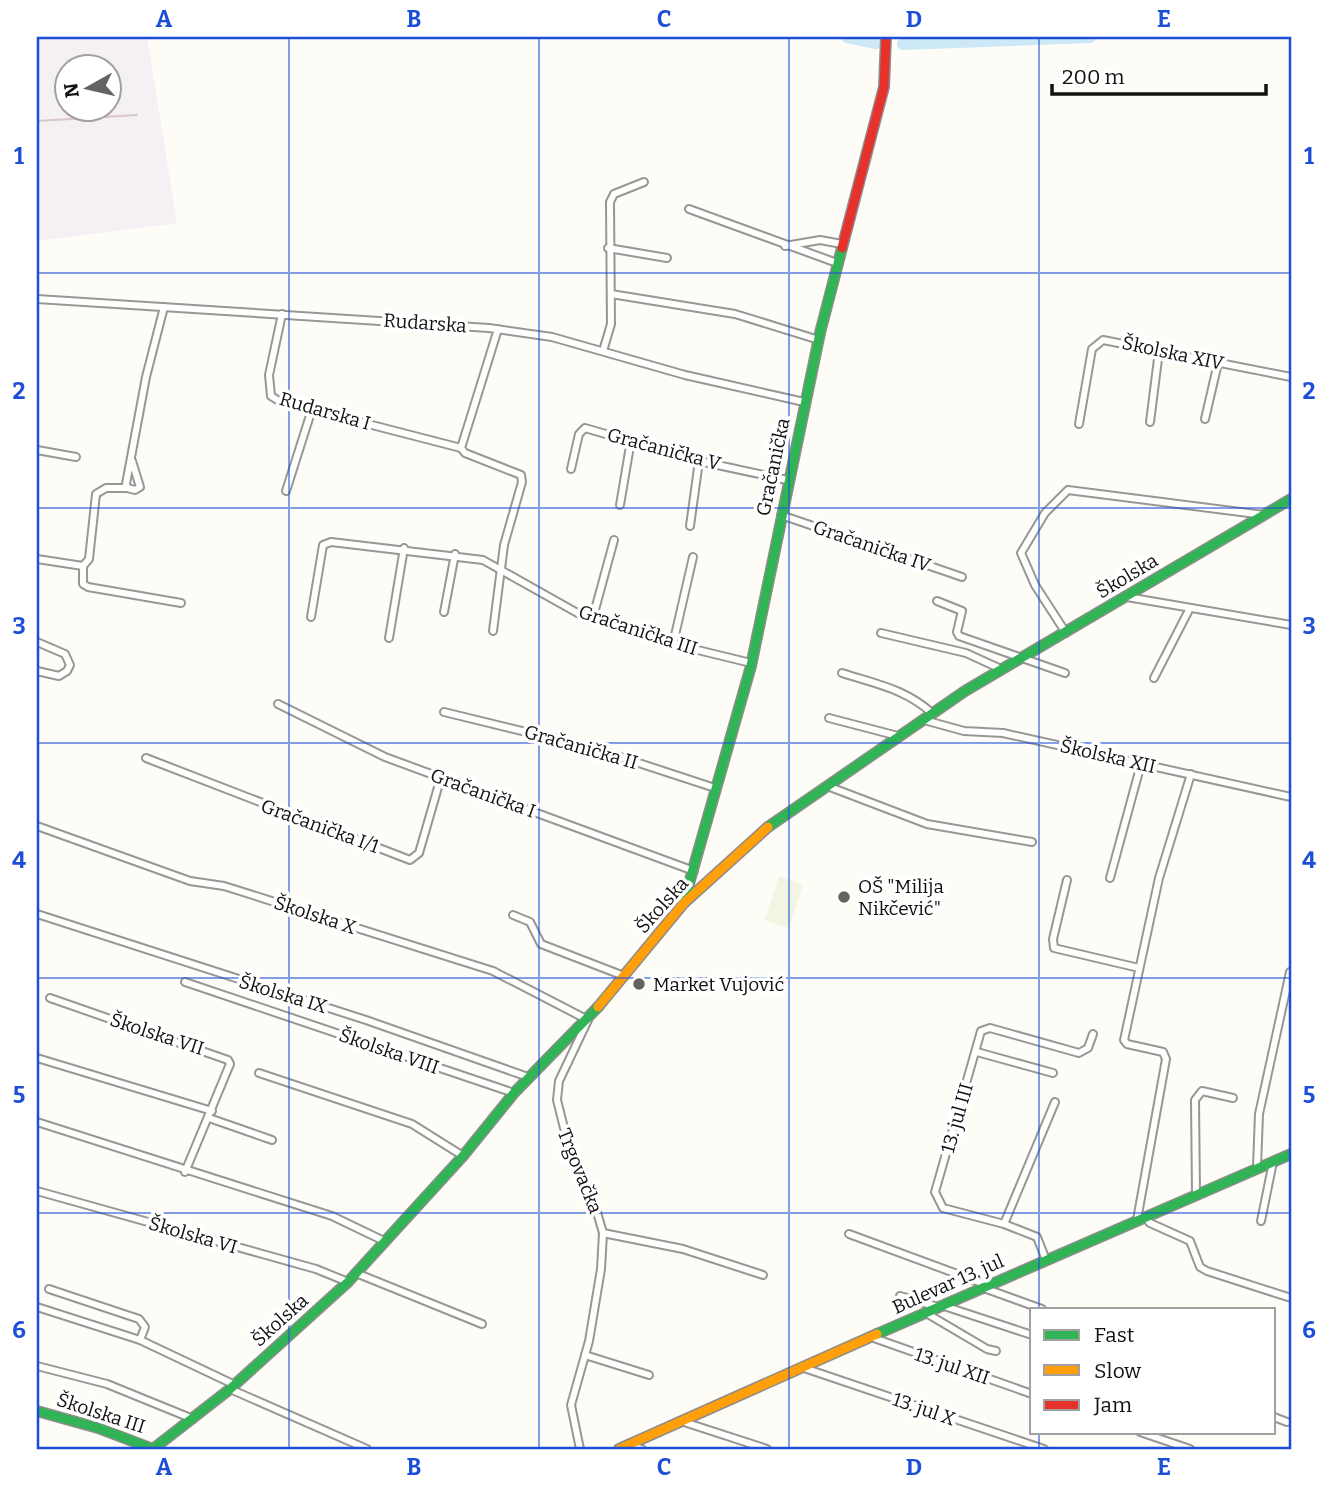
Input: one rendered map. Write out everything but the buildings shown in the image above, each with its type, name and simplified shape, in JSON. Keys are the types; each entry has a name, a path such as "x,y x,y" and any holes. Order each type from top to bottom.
{"street":[{"name":"Gračanička","path":"684,903 751,663 804,402 837,263 884,87 886,37"},
{"path":"603,351 611,324 608,213 614,194 644,182"},
{"path":"689,209 837,263"},
{"path":"785,246 820,240 842,244"},
{"path":"608,248 667,258"},
{"path":"611,294 735,314 819,340"},
{"name":"Rudarska","path":"37,299 498,329 552,337 685,375 804,402"},
{"path":"127,488 146,377 164,307"},
{"name":"Rudarska I","path":"282,314 269,375 271,396 461,448 465,453 520,475 522,482 504,545 502,569"},
{"path":"461,448 498,329"},
{"name":"Školska XIV","path":"1079,424 1092,349 1095,345 1109,340 1291,377"},
{"path":"1150,422 1159,351"},
{"path":"1205,419 1218,363"},
{"path":"286,491 312,409"},
{"name":"Gračanička V","path":"571,469 582,429 631,440 699,461 787,480"},
{"path":"620,505 631,440"},
{"path":"37,450 76,457"},
{"path":"132,461 140,487 135,490 106,488 96,494 89,559 83,566 83,584 181,603"},
{"path":"690,526 699,461"},
{"path":"1066,633 1035,585 1021,553 1045,513 1068,489 1266,515"},
{"name":"Školska","path":"153,1449 233,1387 348,1282 463,1156 528,1077 588,1020 684,903 760,832 796,805 830,787 1001,669 1291,499"},
{"name":"Gračanička IV","path":"781,515 962,577"},
{"path":"593,617 614,540"},
{"name":"Gračanička III","path":"311,617 321,549 327,542 404,548 483,560 581,615 673,644 751,663"},
{"path":"389,638 404,548"},
{"path":"444,612 455,555"},
{"path":"673,644 693,557"},
{"path":"37,558 83,566"},
{"path":"493,631 502,569"},
{"path":"1127,597 1291,625"},
{"path":"937,601 962,611 957,635 1020,660 1065,673"},
{"path":"1154,678 1190,608"},
{"path":"881,633 966,653 1001,669"},
{"path":"37,642 65,654 70,665 67,671 59,676 37,671"},
{"path":"842,673 891,686 916,698 933,714"},
{"name":"Gračanička I","path":"278,704 385,757 694,871"},
{"name":"Gračanička II","path":"444,712 596,749 715,789"},
{"path":"829,718 900,737"},
{"name":"Školska XII","path":"924,720 964,731 1003,733 1291,797"},
{"name":"Gračanička I/1","path":"146,758 410,860 419,853 441,777"},
{"path":"1110,878 1141,764"},
{"path":"1191,774 1159,878 1124,1040 1127,1044 1163,1052 1166,1059 1141,1218 1191,1241 1200,1267 1206,1271 1291,1297"},
{"path":"830,787 927,824 1032,842"},
{"name":"Školska X","path":"37,826 190,881 224,886 494,971 588,1020"},
{"path":"1067,880 1053,939 1054,948 1139,968"},
{"name":"Školska IX","path":"37,914 366,1020 528,1077"},
{"path":"513,915 530,922 541,944 624,976"},
{"path":"1257,1167 1259,1114 1290,972"},
{"name":"Školska VIII","path":"185,982 514,1093"},
{"name":"Školska VII","path":"50,998 223,1056 230,1064 185,1172"},
{"name":"Trgovačka","path":"580,1449 571,1405 601,1269 603,1233 596,1209 571,1156 557,1100 559,1081 588,1020"},
{"name":"13. jul III","path":"1046,1260 1037,1237 1004,1224 943,1208 935,1192 981,1031 986,1028 1079,1053 1088,1048 1093,1034"},
{"path":"977,1052 1053,1073"},
{"path":"37,1058 211,1115 272,1140"},
{"path":"259,1073 412,1124 463,1156"},
{"path":"1196,1194 1195,1100 1202,1091 1233,1098"},
{"path":"1004,1224 1055,1102"},
{"path":"37,1122 185,1172 332,1216 384,1241"},
{"name":"Bulevar 13. jul","path":"619,1449 985,1286 1291,1154"},
{"path":"1261,1221 1273,1162"},
{"name":"Školska VI","path":"37,1191 316,1269 348,1282"},
{"path":"603,1233 682,1249 763,1275"},
{"path":"849,1234 1040,1308"},
{"path":"356,1273 482,1324"},
{"path":"49,1289 139,1319 145,1327 140,1340"},
{"path":"900,1296 942,1306 1030,1334"},
{"path":"37,1307 140,1340 233,1387 367,1449"},
{"path":"926,1313 987,1349 996,1351"},
{"name":"13. jul XII","path":"871,1337 1030,1393"},
{"path":"584,1355 649,1375"},
{"path":"37,1366 107,1384 193,1419"},
{"name":"13. jul X","path":"804,1368 1044,1449"},
{"name":"Školska III","path":"37,1411 98,1428 153,1449"},
{"path":"1276,1418 1287,1422"},
{"path":"684,1422 767,1449"},
{"path":"1146,1434 1190,1449"},
{"path":"629,1445 642,1449"}],"shaded area":[{"path":"37,37 147,37 177,223 37,241"}],"green space":[{"path":"779,876 803,884 789,928 765,920"}],"waterway":[{"path":"847,37 876,43"},
{"path":"903,44 1090,37"}],"railway":[{"path":"37,121 137,115"}],"traffic: fast":[{"path":"684,901 751,666 820,333 842,248"},
{"path":"768,827 965,691 1291,499"},
{"path":"37,1411 98,1428 153,1449 230,1389 348,1282 463,1156 514,1093 598,1007"},
{"path":"877,1334 1291,1154"}],"traffic: slow":[{"path":"598,1007 684,903 768,827"},
{"path":"619,1449 877,1334"}],"traffic: jam":[{"path":"842,248 884,87 886,37"}],"place":[{"name":"OŠ \"Milija Nikčević\"","path":"844,897"},
{"name":"Market Vujović","path":"639,984"}]}
